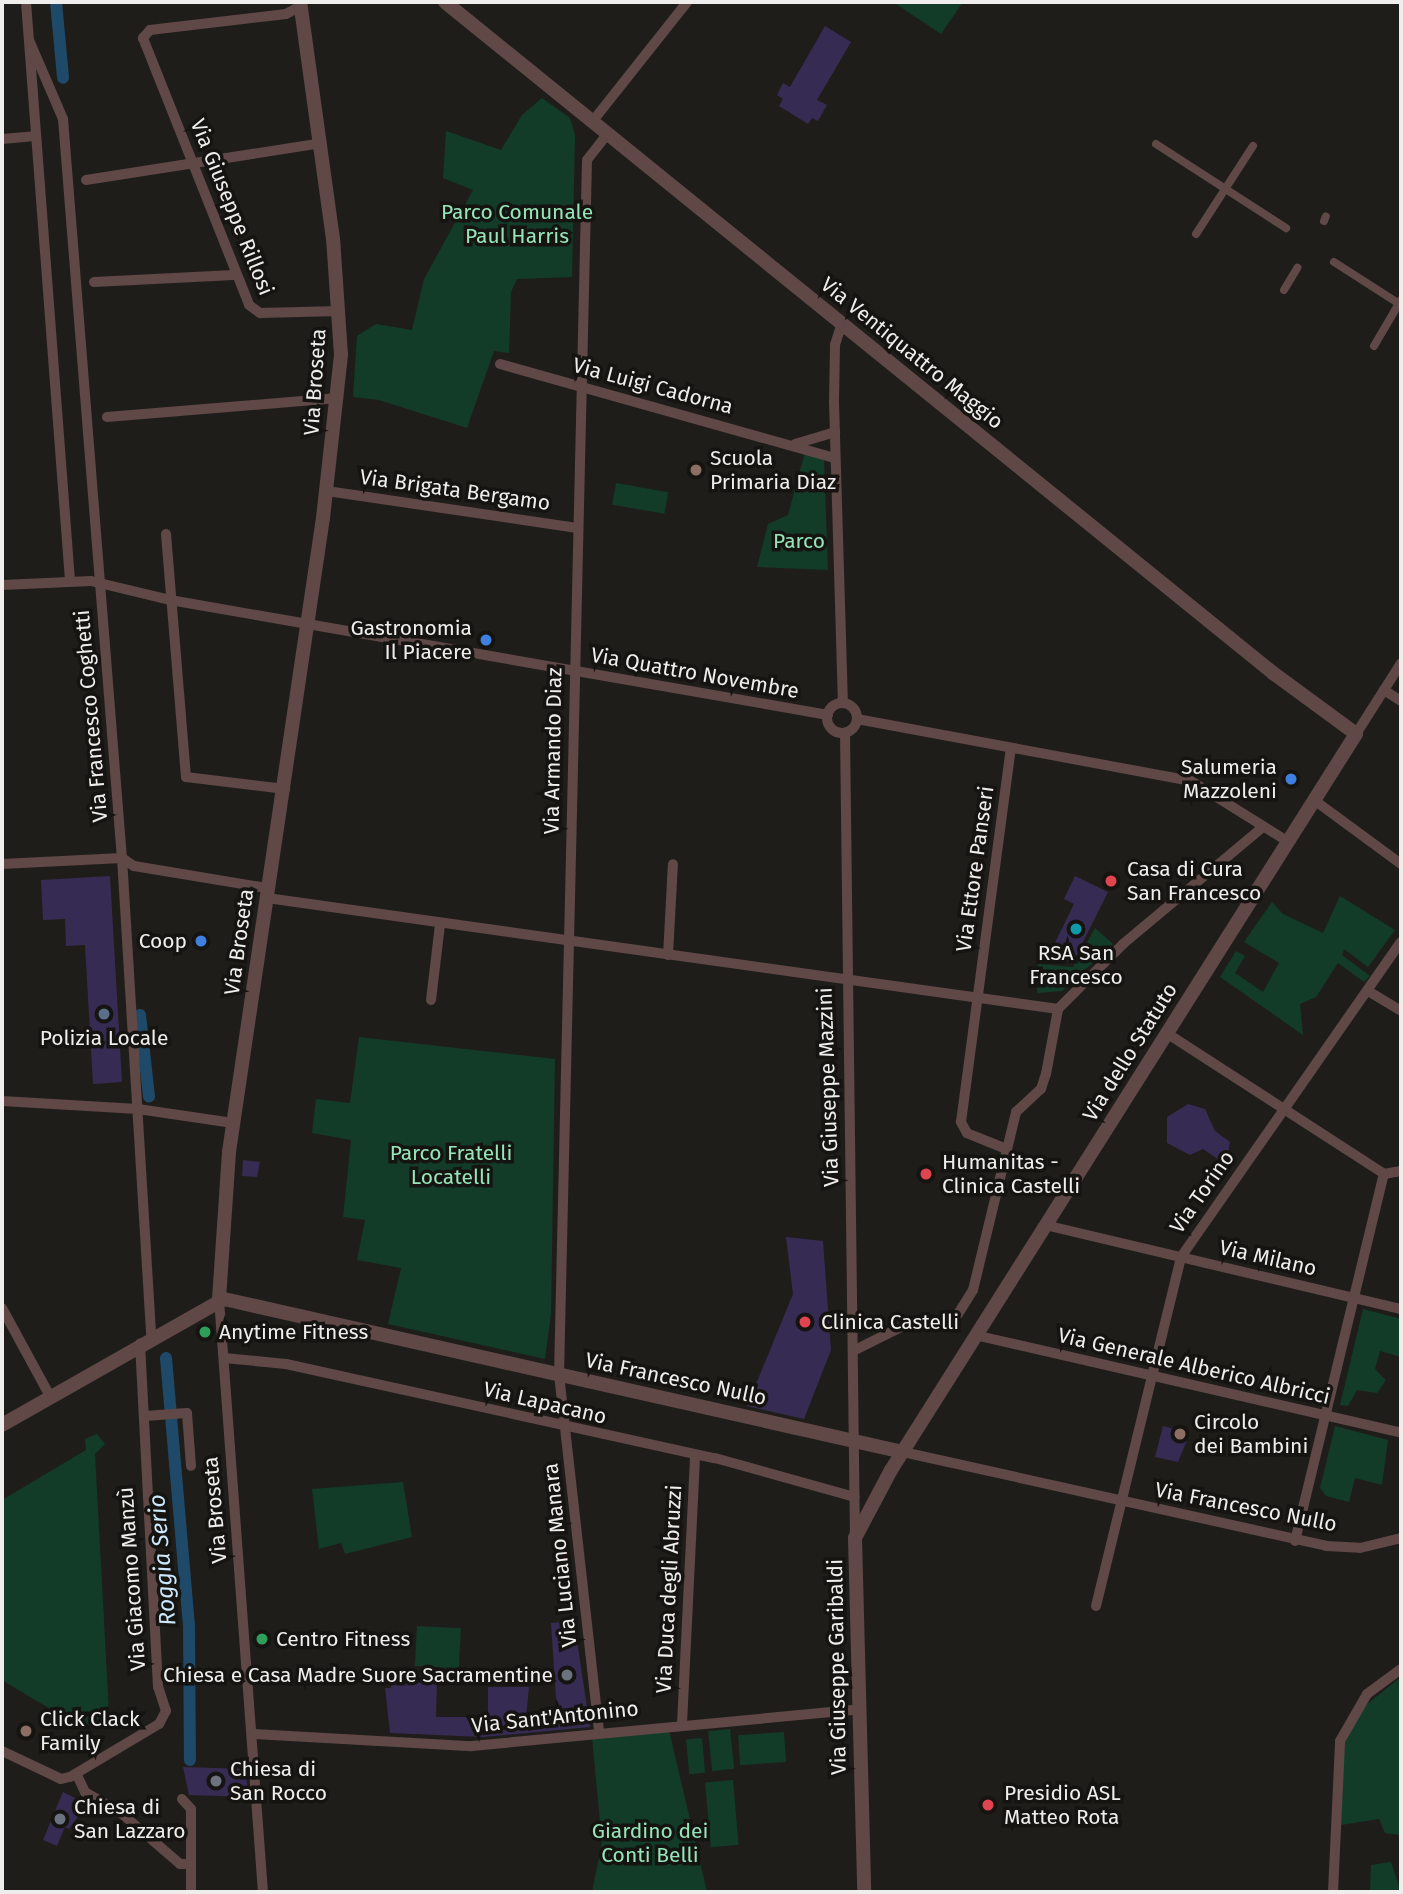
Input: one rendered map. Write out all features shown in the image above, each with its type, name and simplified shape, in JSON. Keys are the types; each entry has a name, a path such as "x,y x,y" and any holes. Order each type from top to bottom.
{"street":[{"name":"Via Francesco Coghetti","path":"26,2 70,580"},
{"name":"Via Ventiquattro Maggio","path":"445,2 1273,673 1356,734"},
{"path":"592,122 687,2"},
{"name":"Via Giuseppe Rillosi","path":"301,4 286,14 150,30 143,38 234,275 256,312 340,311"},
{"name":"Via Broseta","path":"263,1892 254,1734 219,1299 233,1123 285,789 338,398 340,311 321,144 301,4"},
{"name":"Via Francesco Coghetti","path":"29,40 63,119 122,858 138,1109 145,1340"},
{"path":"34,100 53,93"},
{"name":"Via Armando Diaz","path":"559,1375 570,942 573,672 587,160 607,134"},
{"path":"2,139 35,136"},
{"path":"86,180 191,161 321,144"},
{"path":"1156,144 1286,228"},
{"path":"1196,234 1253,146"},
{"path":"1334,262 1400,303 1374,345"},
{"path":"1284,290 1297,268"},
{"path":"94,282 234,275"},
{"path":"842,323 835,345 835,458 844,703"},
{"name":"Via Luigi Cadorna","path":"500,364 795,444 835,458"},
{"path":"107,417 338,398"},
{"path":"795,444 835,432"},
{"name":"Via Brigata Bergamo","path":"327,491 577,528"},
{"path":"166,534 186,777 285,789"},
{"name":"Via Quattro Novembre","path":"2,585 70,580 100,584 170,600 308,621 573,672 828,715"},
{"name":"Via dello Statuto","path":"855,1538 903,1452 979,1336 1045,1225 1401,663"},
{"path":"1384,690 1401,701"},
{"path":"844,703 828,715 831,728 845,733 858,719"},
{"path":"844,703 853,708 858,719"},
{"path":"858,719 1192,781 1287,841"},
{"name":"Via Giuseppe Mazzini","path":"845,733 844,979 853,1440"},
{"name":"Via Ettore Panseri","path":"1004,1148 967,1133 961,1122 1011,748"},
{"path":"1314,800 1401,864"},
{"path":"853,1351 904,1326 948,1323 958,1314 973,1290 1004,1148 1016,1112 1041,1090 1058,1009 1123,944 1263,827"},
{"path":"2,864 122,858 134,866 440,924 1058,1009"},
{"path":"668,955 673,864"},
{"path":"431,1000 440,924"},
{"name":"Via Torino","path":"1124,1504 1181,1257 1401,942"},
{"path":"1368,991 1401,1011"},
{"path":"1167,1034 1384,1174 1401,1171"},
{"path":"2,1101 138,1109 233,1123"},
{"path":"1295,1541 1384,1174"},
{"name":"Via Milano","path":"1045,1225 1401,1309"},
{"path":"2,1425 219,1299"},
{"name":"Via Francesco Nullo","path":"219,1299 1295,1541 1360,1548 1401,1538"},
{"path":"2,1308 50,1396"},
{"name":"Via Generale Alberico Albricci","path":"979,1336 1401,1433"},
{"name":"Via Giacomo Manzù","path":"77,1775 159,1724 166,1711 158,1687 145,1416 145,1340"},
{"name":"Via Lapacano","path":"224,1358 286,1364 695,1455 855,1497"},
{"name":"Via Luciano Manara","path":"559,1375 599,1731"},
{"path":"145,1416 187,1413 191,1466"},
{"name":"Via Giuseppe Garibaldi","path":"853,1440 864,1892"},
{"name":"Via Duca degli Abruzzi","path":"682,1724 695,1455"},
{"name":"Via Francesco Nullo","path":"1096,1606 1124,1504"},
{"path":"1333,1892 1340,1741 1367,1694 1401,1669"},
{"name":"Via Sant'Antonino","path":"254,1734 472,1746 599,1731 860,1709"},
{"path":"2,1751 61,1779 77,1775 85,1792 121,1813 180,1864 189,1864"},
{"path":"182,1800 191,1809 191,1892"}],"green space":[{"path":"893,2 963,2 941,34"},
{"name":"Parco Comunale Paul Harris","path":"542,98 570,118 575,135 572,277 517,279 511,292 509,353 494,351 467,428 379,400 353,397 357,336 376,324 412,330 424,279 473,190 443,178 446,131 501,150 522,115"},
{"name":"Parco","path":"805,452 824,459 828,570 757,567 768,524 788,515"},
{"path":"616,483 668,492 664,514 612,505"},
{"path":"1340,896 1395,930 1368,967 1344,949 1342,955 1370,976 1364,982 1338,963 1316,997 1300,1004 1303,1035 1220,977 1236,951 1245,956 1235,973 1263,992 1279,963 1244,942 1272,902 1283,914 1323,933"},
{"path":"1095,928 1113,944 1062,991 1037,993 1038,964 1073,967"},
{"name":"Parco Fratelli Locatelli","path":"359,1037 555,1059 551,1314 545,1359 388,1324 401,1268 357,1260 365,1220 343,1217 351,1140 312,1133 316,1099 350,1103"},
{"path":"1363,1309 1401,1319 1401,1357 1380,1351 1375,1369 1386,1380 1377,1393 1357,1390 1348,1406 1340,1405"},
{"path":"1335,1426 1388,1440 1382,1485 1355,1478 1349,1502 1326,1496 1320,1488"},
{"path":"97,1434 105,1444 95,1454 109,1713 82,1728 2,1680 2,1500 86,1450 85,1439"},
{"path":"403,1482 412,1537 345,1554 341,1543 319,1549 312,1489"},
{"path":"417,1626 461,1628 459,1668 415,1666"},
{"path":"1401,1677 1401,1835 1385,1833 1379,1819 1341,1825 1344,1744 1366,1705"},
{"path":"730,1729 734,1769 712,1771 708,1731"},
{"name":"Giardino dei Conti Belli","path":"669,1730 707,1892 592,1892 602,1843 592,1737"},
{"path":"784,1732 786,1762 740,1765 738,1735"},
{"path":"702,1738 705,1773 689,1774 686,1739"},
{"path":"733,1780 739,1845 711,1847 705,1782"},
{"path":"1391,1862 1401,1892 1370,1892 1371,1865"}],"building":[{"path":"825,26 851,42 817,100 827,105 818,121 812,118 808,124 779,106 783,99 777,95 783,83 790,87"},
{"name":"Polizia Locale","path":"110,876 122,1082 93,1084 85,945 66,946 65,919 43,920 41,880"},
{"name":"RSA San Francesco","path":"1075,876 1108,892 1072,964 1050,953 1074,904 1064,899"},
{"path":"1188,1104 1205,1109 1215,1131 1230,1142 1228,1154 1219,1160 1203,1149 1190,1155 1167,1143 1167,1117"},
{"path":"243,1160 260,1162 257,1177 242,1176"},
{"name":"Clinica Castelli","path":"786,1237 823,1241 831,1350 804,1419 747,1406 793,1294"},
{"name":"Circolo dei Bambini","path":"1163,1426 1190,1433 1178,1462 1155,1457"},
{"name":"Chiesa e Casa Madre Suore Sacramentine","path":"574,1621 590,1727 483,1737 390,1733 385,1688 391,1688 391,1681 437,1681 436,1717 488,1717 488,1687 529,1687 526,1717 557,1714 551,1623"},
{"name":"Chiesa di San Rocco","path":"183,1767 246,1769 248,1797 189,1795"},
{"name":"Chiesa di San Lazzaro","path":"63,1792 77,1799 74,1805 83,1810 69,1829 65,1827 57,1846 43,1840"}],"waterway":[{"name":"Roggia Serio","path":"56,2 63,78"},
{"path":"140,1015 149,1097"},
{"name":"Roggia Serio","path":"166,1358 189,1626 190,1760"}],"place":[{"name":"Scuola Primaria Diaz","path":"696,470"},
{"name":"Gastronomia Il Piacere","path":"486,640"},
{"name":"Salumeria Mazzoleni","path":"1291,779"},
{"name":"Casa di Cura San Francesco","path":"1111,881"},
{"name":"RSA San Francesco","path":"1076,929"},
{"name":"Coop","path":"201,941"},
{"name":"Polizia Locale","path":"104,1014"},
{"name":"Humanitas - Clinica Castelli","path":"926,1174"},
{"name":"Clinica Castelli","path":"805,1322"},
{"name":"Anytime Fitness","path":"205,1332"},
{"name":"Circolo dei Bambini","path":"1180,1434"},
{"name":"Centro Fitness","path":"262,1639"},
{"name":"Chiesa e Casa Madre Suore Sacramentine","path":"567,1675"},
{"name":"Click Clack Family","path":"26,1731"},
{"name":"Chiesa di San Rocco","path":"216,1781"},
{"name":"Presidio ASL Matteo Rota","path":"988,1805"},
{"name":"Chiesa di San Lazzaro","path":"60,1819"}]}
